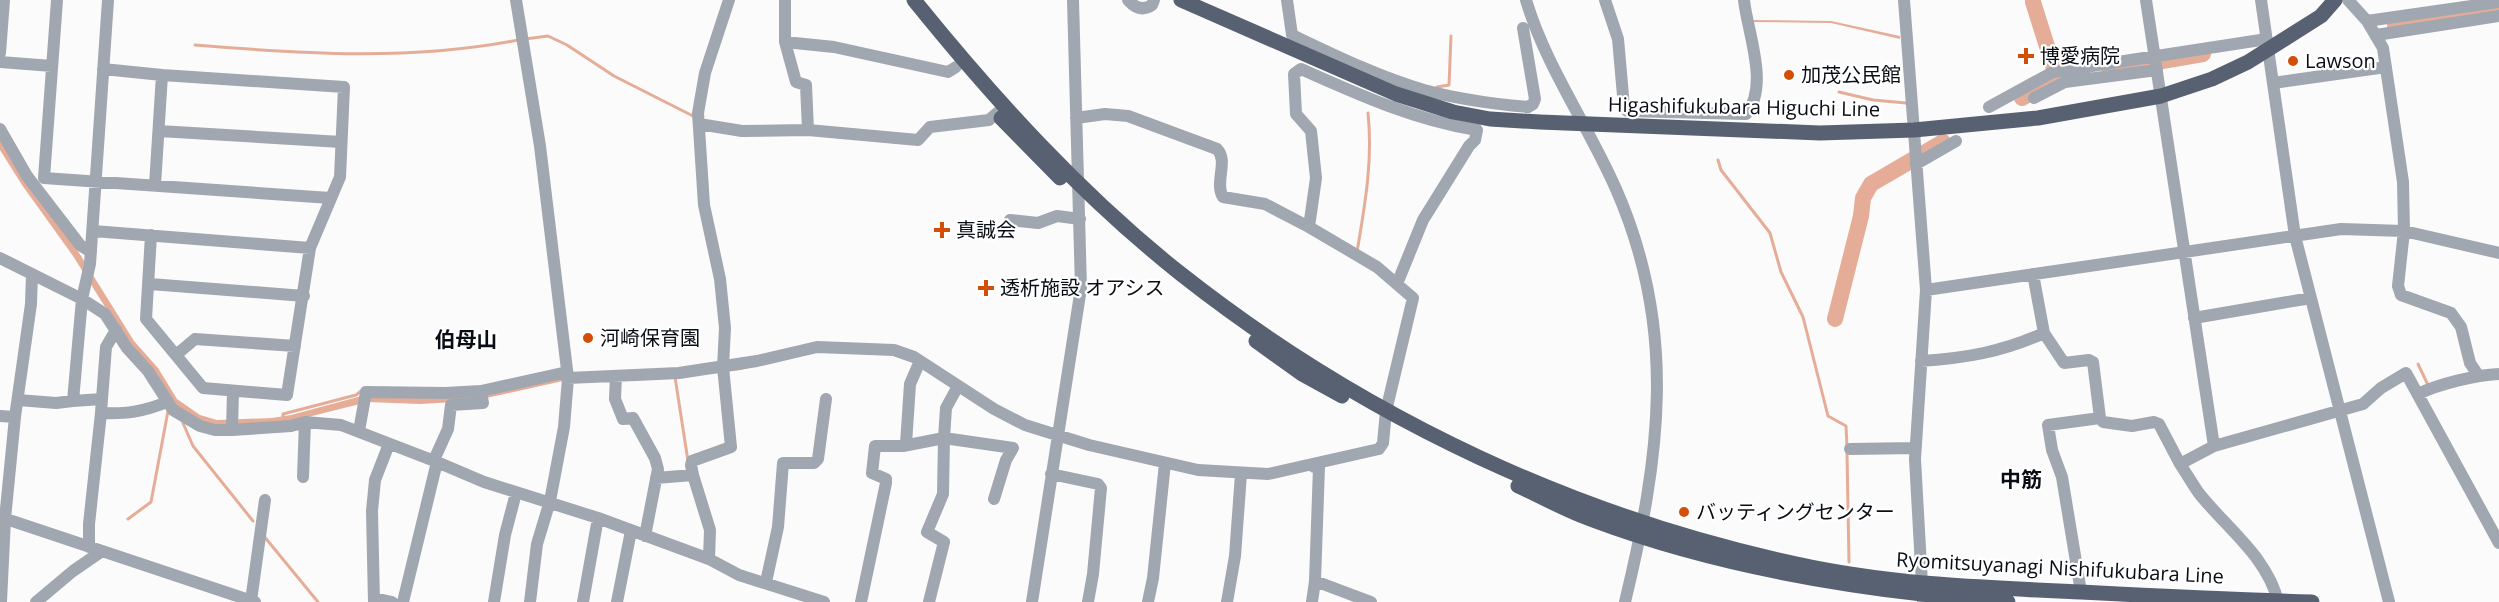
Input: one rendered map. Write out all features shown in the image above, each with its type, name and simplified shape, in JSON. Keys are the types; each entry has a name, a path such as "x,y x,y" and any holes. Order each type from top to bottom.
{"main road":[{"name":"Ryomitsuyanagi Nishifukubara Line","path":"903,0 956,67 997,113 1079,189"},
{"name":"Ryomitsuyanagi Nishifukubara Line","path":"914,0 976,75 1111,226 1173,278 1302,374 1591,520 1642,529 1730,560 1838,582 1923,594 2008,602"},
{"name":"Higashifukubara Higuchi Line","path":"1181,0 1395,94 1453,112 1490,118 1584,124 1820,133 1914,130 2038,118 2161,96 2212,79 2267,45 2321,16 2335,0"},
{"name":"Ryomitsuyanagi Nishifukubara Line","path":"1923,594 2081,592 2312,602"}],"street":[{"path":"0,53 4,0"},
{"path":"57,0 44,178 330,198"},
{"path":"73,401 82,299 93,231 108,0"},
{"path":"516,0 540,146 567,375 564,427 550,501 537,544 530,602"},
{"path":"709,559 710,530 690,465 692,461 731,447 723,367 724,318 720,279 704,205 698,113 705,73 729,0"},
{"path":"785,0 785,42 796,82 806,85 808,130"},
{"path":"1032,602 1056,436 1081,288 1073,0"},
{"path":"1128,0 1142,9 1152,5 1154,0"},
{"path":"1287,0 1292,35 1448,126 1477,130 1475,140 1468,146 1423,220 1396,284"},
{"path":"1526,0 1549,57 1616,188 1634,234 1653,317 1658,391 1642,529 1625,602"},
{"path":"1605,0 1618,39 1624,107 1627,111 1746,114 1754,95 1755,51 1746,21 1744,0"},
{"path":"1904,0 1926,290 1915,448 1919,555 1923,594"},
{"path":"2146,0 2214,446"},
{"path":"2261,0 2295,236 2389,602"},
{"path":"2348,0 2367,21 2384,48 2403,182 2404,231 2398,286 2401,295 2451,313 2461,327 2470,363 2476,372"},
{"path":"2367,21 2499,2"},
{"path":"2376,35 2499,16"},
{"path":"1310,227 1316,178 1311,131 1296,114 1294,75 1301,69 1395,94 1422,90 1471,101 1528,107 1533,105 1535,99 1523,28"},
{"path":"785,42 834,47 948,72 956,67"},
{"path":"2034,98 2065,82 2156,63 2267,45"},
{"path":"0,62 52,66"},
{"path":"1989,107 2053,72 2156,63"},
{"path":"2273,83 2386,68"},
{"path":"103,69 344,87 340,177 310,248 287,395 203,388 146,319 150,284 151,235"},
{"path":"155,185 162,75"},
{"path":"699,124 742,131 808,130 920,137 930,127 989,120 997,113"},
{"path":"1716,113 1717,129"},
{"path":"359,431 366,392 481,395 567,375 679,374 817,347 894,350 914,357 994,409 1025,425 1056,436 1198,470 1268,474 1379,449 1383,443 1386,416 1413,298 1377,267 1310,227 1265,204 1223,197 1219,190 1222,156 1217,148 1128,116 1105,114 1076,118"},
{"path":"0,129 27,176 80,245 91,252"},
{"path":"159,131 341,142"},
{"path":"1916,159 1956,141"},
{"path":"1010,220 1038,223 1058,216 1080,219"},
{"path":"1926,290 2341,229 2404,231 2499,253"},
{"path":"93,231 310,248"},
{"path":"0,258 82,299 105,314 127,348 148,370 167,402 179,416 200,426 215,430 232,430 291,426 305,422 327,422 359,431 484,482 550,501 709,559 739,574 824,602"},
{"path":"1,602 3,518 32,274"},
{"path":"2033,274 2044,333 2064,363 2089,360 2093,362 2100,418 2103,422 2132,426 2154,422 2159,424 2180,464 2199,493 2245,543 2275,589 2278,601"},
{"path":"150,284 304,296"},
{"path":"2194,318 2311,298"},
{"path":"88,547 106,348 116,330"},
{"path":"1920,361 1965,358 2012,347 2044,333"},
{"path":"176,355 195,339 295,346"},
{"path":"906,444 910,384 920,361"},
{"path":"2418,394 2476,372 2499,374"},
{"path":"2180,464 2214,446 2363,404 2381,388 2406,373 2499,543"},
{"path":"616,376 615,399 623,418 633,418 655,458 658,469 645,536"},
{"path":"929,602 944,542 927,532 943,494 946,408 958,386"},
{"path":"232,430 233,391"},
{"path":"402,602 435,461 448,429 451,405 483,403 481,395"},
{"path":"18,400 56,403 102,399"},
{"path":"766,582 778,527 783,463 814,464 818,459 826,399"},
{"path":"100,413 143,412 167,402"},
{"path":"0,416 15,417"},
{"path":"2081,592 2062,477 2052,450 2048,425 2100,418"},
{"path":"303,477 305,422"},
{"path":"861,602 886,483 886,478 872,473 874,446 944,438 1013,448 1006,460 994,499"},
{"path":"389,444 375,480 372,511 374,600 392,602"},
{"path":"1850,449 1915,448"},
{"path":"1148,602 1153,578 1166,463"},
{"path":"1312,602 1315,581 1319,467 1314,467 1314,464"},
{"path":"1051,474 1098,484 1101,488 1088,602"},
{"path":"1227,602 1235,556 1240,474"},
{"path":"656,478 693,475"},
{"path":"494,602 508,519 516,493"},
{"path":"3,518 253,601 265,500"},
{"path":"583,602 598,518"},
{"path":"617,602 631,531"},
{"path":"36,602 73,571 102,551"},
{"path":"1315,581 1371,602"}],"shaded area":[{"path":"1750,20 1831,21 1900,36 1900,39 1831,23 1750,22"},
{"path":"0,135 39,197 73,243 134,341 158,368 177,399 200,415 217,420 291,415 369,394 426,396 476,393 564,375 564,379 640,378 696,374 791,354 836,349 836,351 811,352 741,370 693,376 654,380 563,381 473,401 420,404 368,402 284,423 224,428 206,425 185,415 163,393 153,373 129,345 73,256 22,185 0,150"}],"waterway":[{"path":"2033,2 2057,78"},
{"path":"2395,25 2499,10"},
{"path":"525,39 548,36 567,45 614,76 695,117"},
{"path":"1437,87 1449,85 1451,36"},
{"path":"195,45 357,54 438,51 518,40"},
{"path":"2110,70 2203,54"},
{"path":"2022,98 2057,78 2082,74"},
{"path":"1839,92 1873,100 1906,103"},
{"path":"1357,252 1369,165 1368,113"},
{"path":"1835,319 1861,216 1863,198 1871,184 1943,142"},
{"path":"1718,160 1721,170 1770,233 1781,272 1803,317 1828,416 1846,426 1847,446"},
{"path":"2418,364 2428,385"},
{"path":"675,377 688,461"},
{"path":"283,418 283,414 356,395 361,391"},
{"path":"128,519 151,502 168,411"},
{"path":"183,423 193,446 253,521"},
{"path":"1847,453 1849,562"},
{"path":"263,535 318,602"}],"place":[{"name":"博愛病院","path":"2026,56"},
{"name":"Lawson","path":"2293,61"},
{"name":"加茂公民館","path":"1789,75"},
{"name":"真誠会","path":"942,230"},
{"name":"透析施設 オアシス","path":"986,288"},
{"name":"河崎保育園","path":"588,338"},
{"name":"バッティングセンター","path":"1684,512"}],"district":[{"name":"伯母山","path":"466,340"},
{"name":"中筋","path":"2021,480"}]}
